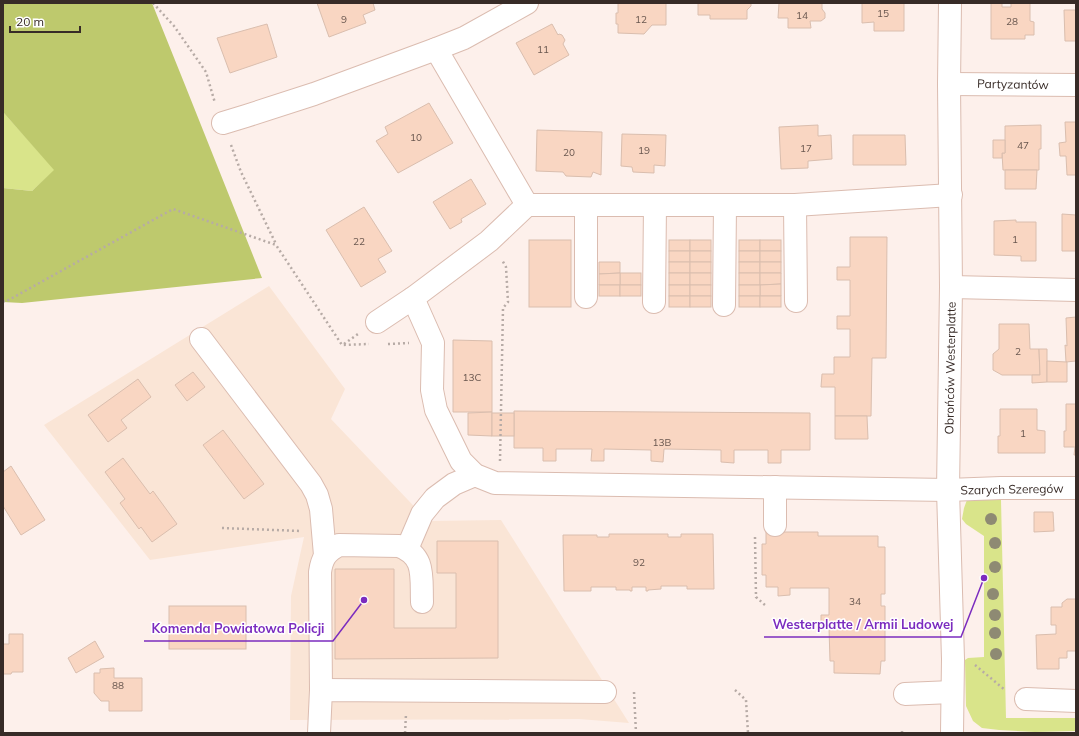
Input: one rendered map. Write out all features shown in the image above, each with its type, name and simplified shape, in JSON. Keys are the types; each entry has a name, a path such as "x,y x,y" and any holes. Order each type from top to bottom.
{"street":[{"path":"223,123 314,94 464,38 526,3"},
{"name":"Obrońców Westerplatte","path":"950,3 949,84 951,288 948,490 953,659 952,733"},
{"path":"436,49 527,205"},
{"name":"Partyzantów","path":"949,84 1076,85"},
{"path":"377,322 413,298 490,241 527,205 795,205 950,194"},
{"path":"586,205 586,297"},
{"path":"654,302 655,205"},
{"path":"795,205 796,301"},
{"path":"724,305 725,206"},
{"path":"951,288 1076,290"},
{"path":"407,549 422,514 435,498 454,484 475,475 461,461 436,410 432,390 433,342 413,298"},
{"path":"201,339 311,484 317,495 321,510 325,555"},
{"name":"Szarych Szeregów","path":"475,475 495,484 948,490 1076,488"},
{"path":"765,528 775,487"},
{"path":"319,733 321,690 320,572 321,562 325,555 338,545 399,546 407,549 417,558 421,570 422,602"},
{"path":"321,690 605,692"},
{"path":"905,694 952,692"},
{"path":"1026,699 1076,701"}],"path":[{"path":"3,301 4,302 173,209 276,245 342,345 372,344"},
{"path":"490,241 506,267 508,302 503,308 500,462"},
{"path":"388,344 433,342"},
{"path":"222,528 324,532"},
{"path":"765,528 756,597 766,606"},
{"path":"974,664 1003,689 1026,699"},
{"path":"735,690 746,700 748,733"},
{"path":"634,692 636,733"},
{"path":"902,728 902,733"}],"shaded area":[{"path":"269,286 345,389 331,419 428,521 501,520 629,723 579,719 290,720 291,596 304,537 150,560 44,425"}],"green space":[{"path":"3,3 152,3 262,278 22,303 3,302 3,188 32,191 54,170 3,112"},
{"path":"3,112 55,170 32,191 3,188"},
{"path":"971,489 1001,500 1006,718 1076,718 1076,731 1035,732 982,728 973,721 966,706 965,660 968,658 984,657 984,536 966,524 962,519 964,508"}],"building":[{"path":"317,3 373,3 375,10 363,15 366,23 329,37"},
{"path":"618,3 666,3 666,25 652,25 644,34 618,33 616,13 618,13"},
{"path":"698,3 751,3 751,6 747,10 747,19 710,19 710,15 698,15"},
{"path":"779,3 822,3 825,18 821,21 810,21 811,28 788,28 788,18 778,18"},
{"path":"862,3 904,3 904,31 874,31 874,22 862,23"},
{"path":"991,3 1002,3 1002,7 1011,7 1011,3 1030,3 1030,21 1034,22 1034,35 1025,35 1025,39 991,39"},
{"path":"1064,10 1076,10 1076,41 1065,41"},
{"path":"267,24 277,57 230,73 217,38"},
{"path":"552,24 558,35 562,35 565,40 563,44 569,55 534,75 516,43"},
{"path":"429,103 453,143 398,173 376,141 388,134 385,127"},
{"path":"1065,122 1076,122 1076,175 1067,175 1066,156 1060,156 1059,143 1066,142"},
{"path":"818,125 818,136 831,135 832,159 808,161 808,168 781,169 779,127"},
{"path":"1041,125 1039,170 1003,170 1002,153 1005,153 1005,126"},
{"path":"537,130 602,132 601,175 593,172 591,177 566,176 563,172 536,171"},
{"path":"622,134 666,135 665,166 654,165 654,173 633,172 632,167 621,166"},
{"path":"853,135 905,135 906,165 853,165"},
{"path":"993,140 1005,140 1005,153 1002,153 1002,158 993,158"},
{"path":"1005,170 1037,170 1036,189 1005,189"},
{"path":"471,179 486,204 461,219 462,222 450,229 433,202"},
{"path":"364,207 392,251 378,259 386,272 361,287 326,230"},
{"path":"1062,214 1076,215 1076,251 1062,251"},
{"path":"1016,220 1016,222 1036,222 1036,261 1021,261 1021,256 994,255 994,221"},
{"path":"850,237 887,237 886,358 872,358 871,416 835,416 835,387 821,387 822,374 834,374 834,357 850,357 850,329 837,329 837,316 850,316 850,280 837,280 837,267 850,267"},
{"path":"529,240 571,240 571,307 529,307"},
{"path":"669,240 690,240 690,251 669,251"},
{"path":"690,240 711,240 711,251 690,251"},
{"path":"739,240 760,240 760,251 739,251"},
{"path":"760,240 781,240 781,251 760,251"},
{"path":"669,251 690,251 690,262 669,262"},
{"path":"690,251 711,251 711,262 690,262"},
{"path":"739,251 760,251 760,262 739,262"},
{"path":"760,251 781,251 781,262 760,262"},
{"path":"599,262 620,262 620,273 599,274"},
{"path":"669,262 690,262 690,273 669,273"},
{"path":"690,262 711,262 711,273 690,273"},
{"path":"739,262 760,262 760,273 739,273"},
{"path":"760,262 781,262 781,273 760,273"},
{"path":"620,273 641,273 641,285 620,285"},
{"path":"620,273 620,285 599,285 599,274"},
{"path":"669,273 690,273 690,285 669,285"},
{"path":"690,273 711,273 711,285 690,285"},
{"path":"739,273 760,273 760,285 739,285"},
{"path":"760,273 781,273 781,284 760,285"},
{"path":"781,284 781,296 760,296 760,285"},
{"path":"599,285 620,285 620,296 599,296"},
{"path":"620,285 641,285 641,296 620,296"},
{"path":"669,285 690,285 690,296 669,296"},
{"path":"690,285 711,285 711,296 690,296"},
{"path":"739,285 760,285 760,296 739,296"},
{"path":"669,296 690,296 690,307 669,307"},
{"path":"690,296 711,296 711,307 690,307"},
{"path":"739,296 760,296 760,307 739,307"},
{"path":"760,296 781,296 781,307 760,307"},
{"path":"1076,317 1076,361 1066,362 1066,318"},
{"path":"999,324 1029,324 1030,349 1039,349 1040,375 1002,375 993,370 993,354 999,349"},
{"path":"453,340 492,341 492,412 453,412"},
{"path":"1039,349 1047,349 1047,382 1032,383 1032,375 1040,375"},
{"path":"1047,361 1067,362 1067,382 1047,382"},
{"path":"193,372 205,387 187,401 175,385"},
{"path":"138,379 151,397 121,420 127,428 108,442 88,415"},
{"path":"1066,404 1076,404 1076,455 1074,455 1075,447 1064,447 1064,431 1066,431"},
{"path":"1000,409 1037,409 1037,430 1045,431 1045,453 998,453 998,436 1000,436"},
{"path":"514,411 810,413 810,450 781,450 781,463 768,463 768,450 734,450 734,463 721,462 721,450 664,449 663,462 651,461 651,450 604,449 604,461 591,461 592,449 556,449 556,461 543,461 543,448 514,448"},
{"path":"492,412 492,436 468,435 468,413"},
{"path":"492,413 514,413 514,436 492,436"},
{"path":"835,416 867,416 868,439 835,439"},
{"path":"223,430 264,484 244,499 203,445"},
{"path":"123,458 150,494 153,491 177,524 152,542 141,527 139,529 120,503 125,499 105,472"},
{"path":"11,466 45,520 21,535 3,506 3,472"},
{"path":"1034,512 1053,512 1054,531 1034,532"},
{"path":"766,532 818,532 818,536 878,536 878,547 885,547 885,594 881,594 881,606 885,606 885,661 881,661 880,674 834,673 834,661 830,661 829,628 821,628 821,615 829,615 829,588 790,588 790,595 778,596 778,587 766,587 766,575 762,575 762,544 766,544"},
{"path":"609,534 668,534 668,537 681,537 681,534 713,534 714,589 687,589 687,586 661,586 661,589 648,591 646,591 646,587 632,587 632,591 630,591 616,590 616,587 591,587 591,591 564,591 563,535 597,535 597,537 609,537"},
{"path":"437,541 498,541 498,658 335,659 335,569 394,569 394,628 456,628 456,573 437,573"},
{"path":"1067,599 1076,599 1076,651 1067,651 1067,658 1059,658 1059,669 1037,669 1036,635 1056,634 1056,625 1051,625 1051,607 1062,607 1062,603"},
{"path":"169,606 246,606 246,649 169,649"},
{"path":"9,634 23,634 23,672 3,674 3,644 9,644"},
{"path":"95,641 104,657 76,673 68,658"},
{"path":"114,668 114,678 142,678 142,711 109,711 109,701 101,701 94,693 94,673 100,673 100,669"}],"place":[{"name":"Westerplatte / Armii Ludowej","path":"984,578"},
{"name":"Komenda Powiatowa Policji","path":"364,600"}]}
